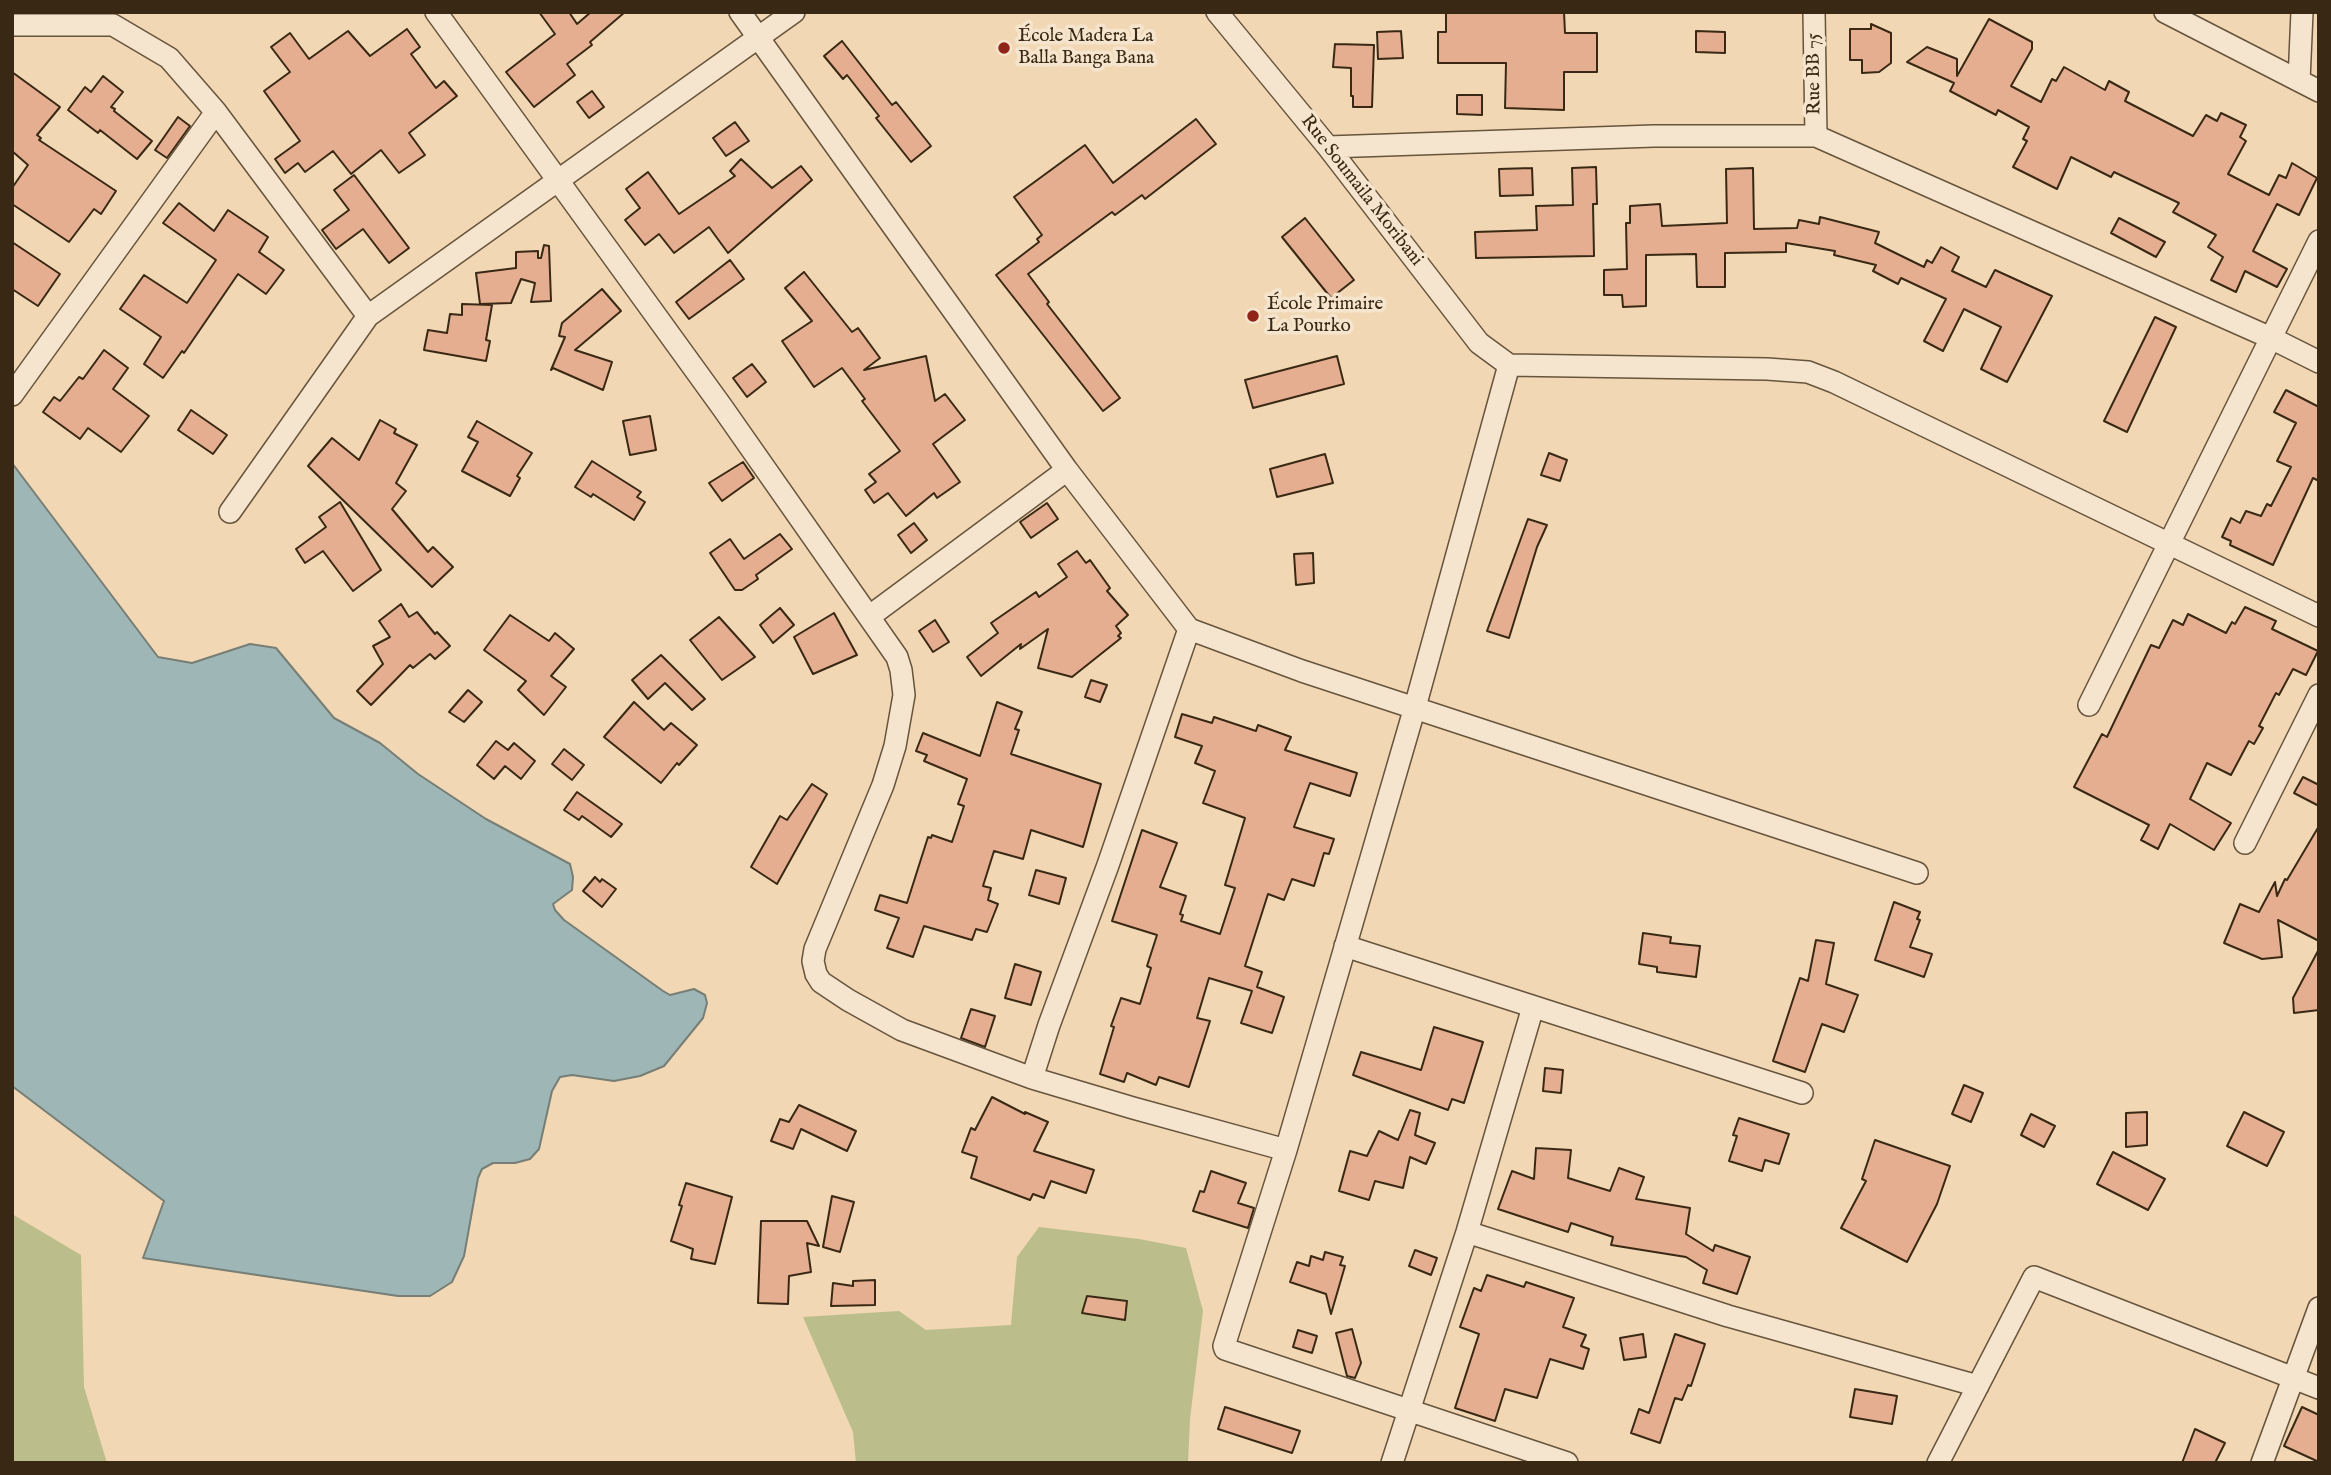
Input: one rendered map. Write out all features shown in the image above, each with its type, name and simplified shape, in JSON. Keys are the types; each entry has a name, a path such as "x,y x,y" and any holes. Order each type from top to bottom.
{"street":[{"path":"436,12 897,657 904,695 900,720 883,785 815,949 813,961 821,982 859,1007 902,1030 1032,1078 1286,1150"},
{"path":"740,12 1067,470 1189,629 1302,671 1917,873"},
{"path":"230,512 368,316 794,12"},
{"name":"Rue Soumaila Moribani","path":"1217,12 1328,147 1479,343 1509,365"},
{"name":"Rue BB 75","path":"1814,12 1816,136"},
{"path":"2165,12 2319,91"},
{"path":"2299,81 2302,12"},
{"path":"12,25 100,24 122,29 169,58 216,113 368,316"},
{"path":"12,396 216,113"},
{"path":"1328,147 1654,136 1816,136 2271,338 2319,362"},
{"path":"2089,705 2319,241"},
{"path":"1567,1463 1224,1348 1286,1150 1415,707 1509,365 1808,372 1834,382 2319,615"},
{"path":"870,616 1067,470"},
{"path":"1032,1078 1189,629"},
{"path":"2245,843 2319,695"},
{"path":"1345,946 1802,1093"},
{"path":"1392,1463 1466,1232 1533,1007"},
{"path":"1466,1232 1728,1316 1978,1386"},
{"path":"1938,1463 2034,1277 2319,1388"},
{"path":"2262,1463 2319,1308"}],"green space":[{"path":"12,1214 81,1255 84,1387 107,1463 12,1463"},
{"path":"1039,1227 1139,1239 1186,1248 1203,1311 1190,1419 1188,1463 856,1463 853,1432 803,1317 899,1311 926,1330 1011,1325 1017,1257"}],"water":[{"path":"12,463 158,657 192,663 250,644 276,648 334,718 380,743 418,774 486,819 570,864 572,890 553,904 564,920 670,995 694,989 705,995 707,1003 703,1018 664,1066 640,1076 614,1081 572,1075 560,1077 552,1091 539,1149 530,1159 515,1163 493,1163 482,1169 464,1256 452,1282 430,1296 398,1296 143,1258 164,1201 12,1086"}],"building":[{"path":"539,12 569,12 577,24 591,12 625,12 590,42 592,45 567,64 575,75 534,107 506,72 555,34"},
{"path":"1446,12 1564,12 1565,33 1597,33 1597,72 1564,72 1564,110 1505,108 1506,63 1438,63 1438,32 1446,32"},
{"path":"1989,19 2032,42 2032,49 2011,86 2041,102 2052,79 2056,81 2064,67 2105,90 2109,81 2129,92 2125,101 2193,136 2206,115 2217,121 2221,113 2246,125 2240,137 2246,141 2228,174 2269,195 2279,175 2286,178 2292,163 2317,178 2299,215 2277,204 2253,251 2287,269 2277,287 2245,271 2236,292 2211,280 2223,257 2208,247 2216,235 2173,212 2179,203 2114,172 2111,177 2071,157 2057,189 2013,167 2027,141 2023,139 2029,127 1998,110 1996,115 1950,91 1954,83 1907,62 1927,47 1957,59 1957,76"},
{"path":"1871,24 1891,33 1891,63 1879,72 1862,73 1862,60 1850,60 1850,29 1871,29"},
{"path":"407,29 420,47 411,54 436,88 444,81 457,96 409,133 425,155 399,173 381,150 351,174 333,151 305,172 298,163 285,173 275,159 300,141 264,91 290,72 271,47 290,33 309,59 348,31 370,56"},
{"path":"1401,31 1403,58 1378,59 1377,32"},
{"path":"1696,31 1725,32 1725,53 1696,52"},
{"path":"842,41 892,105 896,102 931,146 911,162 876,118 879,116 847,75 843,79 824,56"},
{"path":"1335,44 1374,45 1372,107 1353,107 1351,68 1333,67"},
{"path":"12,72 60,107 37,135 41,138 39,140 116,191 101,214 94,209 69,242 12,204 12,188 28,165 12,151"},
{"path":"103,76 123,92 111,107 114,111 152,141 137,159 100,130 98,133 68,110 85,87 91,92"},
{"path":"592,91 604,107 589,118 577,102"},
{"path":"1457,95 1482,95 1482,115 1457,114"},
{"path":"178,117 190,126 167,158 155,150"},
{"path":"1196,119 1216,144 1145,199 1142,195 1115,215 1112,212 1028,274 1049,302 1047,304 1120,398 1103,411 996,275 1039,242 1037,239 1042,235 1014,197 1085,145 1113,183"},
{"path":"735,122 749,141 726,156 713,138"},
{"path":"741,159 772,188 801,166 812,180 728,253 709,227 674,253 659,234 645,245 625,220 640,208 626,189 648,172 679,214 735,176 730,171"},
{"path":"1596,167 1597,204 1593,204 1594,256 1476,258 1475,232 1537,230 1536,206 1573,205 1572,168"},
{"path":"1532,168 1533,195 1500,196 1499,169"},
{"path":"1753,168 1754,229 1797,228 1799,220 1819,224 1820,217 1879,232 1875,243 1924,267 1927,260 1932,263 1941,247 1959,257 1952,271 1986,287 1995,270 2052,296 2007,382 1981,369 2001,327 1964,309 1943,351 1924,341 1946,299 1901,278 1898,284 1873,271 1876,265 1834,255 1835,251 1786,243 1786,252 1725,253 1725,287 1697,287 1696,254 1646,255 1646,306 1623,307 1622,295 1604,295 1604,270 1627,269 1626,223 1630,223 1630,206 1660,204 1662,226 1727,223 1726,169"},
{"path":"354,175 409,248 389,263 363,229 336,249 322,230 349,210 334,190"},
{"path":"179,203 214,231 228,210 268,237 259,252 284,270 266,294 238,274 184,353 182,351 163,378 144,364 161,337 120,309 144,275 187,303 216,260 163,223"},
{"path":"1305,218 1354,280 1331,298 1282,237"},
{"path":"2119,218 2165,242 2156,257 2111,233"},
{"path":"12,242 60,274 38,306 12,289"},
{"path":"544,245 549,246 551,301 531,302 535,283 521,279 511,303 480,304 476,273 516,268 516,252 538,251 538,258 541,258"},
{"path":"730,260 744,279 689,319 676,302"},
{"path":"804,272 852,332 858,328 880,358 864,370 926,356 935,401 945,394 965,420 933,444 960,482 937,498 934,493 906,516 888,493 874,503 865,490 876,482 869,474 900,451 862,401 865,399 842,368 814,387 782,341 812,321 785,288"},
{"path":"602,289 621,311 575,350 612,362 603,390 553,368 551,370 565,337 559,336 562,323"},
{"path":"462,304 492,305 486,340 490,341 486,361 424,350 428,330 447,333 450,314 462,315"},
{"path":"2155,317 2176,327 2127,432 2104,421"},
{"path":"104,350 128,368 113,389 149,416 121,452 88,428 80,439 43,412 54,397 60,401 79,377 83,379"},
{"path":"1337,356 1344,384 1253,408 1245,380"},
{"path":"752,364 766,382 747,397 733,378"},
{"path":"2286,390 2319,407 2319,481 2313,478 2273,565 2230,545 2231,541 2222,537 2231,518 2240,523 2246,511 2261,516 2267,504 2271,506 2291,467 2277,461 2296,423 2274,412"},
{"path":"191,410 227,435 213,454 178,430"},
{"path":"650,416 656,450 630,455 623,421"},
{"path":"380,420 396,429 394,433 417,445 396,483 406,491 392,509 428,552 433,547 453,567 432,587 308,466 332,438 359,460"},
{"path":"477,421 532,453 517,476 520,478 510,496 462,471 478,442 468,437"},
{"path":"1549,453 1567,460 1560,481 1541,475"},
{"path":"1325,454 1333,483 1277,497 1270,469"},
{"path":"592,461 641,492 637,497 645,502 634,520 593,494 591,497 575,487"},
{"path":"743,462 754,478 722,501 709,483"},
{"path":"340,502 381,570 353,591 323,551 305,563 296,549 326,527 319,517"},
{"path":"1047,503 1058,519 1031,538 1020,522"},
{"path":"1528,519 1547,525 1537,547 1509,638 1487,631"},
{"path":"914,523 927,540 911,553 898,535"},
{"path":"780,534 792,549 756,575 758,579 742,590 735,590 710,553 730,539 744,559"},
{"path":"1077,551 1086,563 1090,560 1110,588 1107,591 1128,615 1116,626 1121,638 1072,677 1038,668 1048,629 1020,649 1021,644 981,676 967,657 998,633 991,623 1036,592 1039,597 1067,577 1058,564"},
{"path":"1313,553 1314,583 1296,585 1294,554"},
{"path":"401,604 409,617 417,612 435,634 437,632 450,646 435,659 430,654 413,668 410,665 371,705 357,691 383,664 373,646 390,637 379,621"},
{"path":"2245,607 2276,621 2272,629 2318,651 2306,675 2293,669 2279,695 2276,693 2259,726 2263,728 2254,744 2249,741 2231,775 2207,763 2190,799 2231,823 2214,850 2170,824 2158,849 2141,840 2149,825 2074,787 2102,734 2107,737 2151,645 2159,648 2173,620 2183,625 2188,614 2226,633"},
{"path":"780,608 794,625 773,643 760,625"},
{"path":"834,613 857,655 813,674 794,637"},
{"path":"510,615 549,641 555,633 574,649 551,676 566,687 544,715 518,690 526,681 484,650"},
{"path":"719,617 755,657 722,680 690,640"},
{"path":"935,620 949,642 933,652 919,631"},
{"path":"661,655 705,699 692,710 665,683 648,699 632,680"},
{"path":"1091,680 1107,685 1100,702 1085,697"},
{"path":"468,690 482,702 464,722 449,712"},
{"path":"634,702 664,730 671,723 697,745 679,765 677,763 661,783 604,737"},
{"path":"997,702 1022,712 1015,729 1019,730 1011,754 1101,784 1083,847 1031,830 1023,859 994,851 983,886 991,888 988,900 998,904 987,932 976,929 972,940 924,926 913,957 887,948 899,918 875,910 880,895 907,903 928,837 931,838 932,835 952,842 964,806 958,804 967,779 924,761 927,755 916,751 923,733 980,756"},
{"path":"1182,714 1212,723 1214,717 1256,731 1258,725 1291,737 1285,750 1357,773 1350,796 1310,783 1294,827 1334,839 1329,854 1324,853 1314,886 1292,879 1284,900 1268,894 1245,966 1262,972 1257,987 1284,997 1272,1033 1241,1023 1252,991 1209,978 1197,1018 1210,1021 1189,1087 1159,1077 1156,1085 1127,1073 1124,1082 1100,1074 1114,1027 1111,1026 1121,998 1140,1004 1151,968 1147,966 1157,935 1112,921 1142,830 1177,843 1160,887 1186,896 1180,914 1183,915 1181,921 1220,934 1235,888 1225,885 1245,818 1203,803 1215,771 1195,763 1202,746 1175,737"},
{"path":"496,741 508,750 514,743 535,761 521,779 505,766 494,779 477,765"},
{"path":"564,749 584,765 572,780 552,764"},
{"path":"2303,777 2319,785 2319,806 2294,793"},
{"path":"812,784 827,794 777,884 751,867 780,816 787,820"},
{"path":"577,792 622,824 611,837 582,816 579,820 564,810"},
{"path":"2319,826 2319,941 2278,920 2282,957 2262,959 2224,943 2240,904 2259,912 2275,882 2277,896"},
{"path":"1036,870 1066,878 1059,904 1029,895"},
{"path":"595,877 616,889 602,907 583,891"},
{"path":"1894,902 1920,912 1917,919 1920,920 1910,947 1932,954 1924,977 1875,960"},
{"path":"1643,933 1671,937 1670,943 1700,946 1696,977 1657,972 1657,967 1639,964"},
{"path":"1816,940 1834,943 1826,984 1858,995 1844,1032 1822,1024 1805,1072 1773,1061 1800,978 1808,981"},
{"path":"2319,949 2319,1010 2294,1013 2293,998"},
{"path":"1015,964 1041,972 1031,1005 1005,998"},
{"path":"971,1009 995,1016 985,1047 961,1038"},
{"path":"1434,1027 1483,1042 1464,1103 1452,1099 1448,1110 1353,1075 1361,1052 1421,1070"},
{"path":"1545,1068 1563,1070 1561,1093 1543,1091"},
{"path":"1964,1085 1983,1093 1971,1122 1952,1114"},
{"path":"992,1097 1048,1122 1034,1151 1094,1170 1086,1193 1051,1181 1044,1198 1033,1194 1030,1200 971,1178 977,1157 962,1152 971,1128 975,1130"},
{"path":"799,1105 856,1131 847,1151 801,1129 793,1149 771,1141 780,1119 789,1122"},
{"path":"1410,1110 1420,1113 1415,1135 1435,1143 1426,1164 1410,1157 1403,1188 1375,1181 1369,1200 1339,1191 1350,1151 1367,1156 1379,1131 1398,1140"},
{"path":"2147,1112 2147,1145 2126,1147 2126,1113"},
{"path":"2244,1112 2284,1132 2267,1166 2227,1146"},
{"path":"2031,1114 2055,1126 2044,1147 2021,1135"},
{"path":"1739,1118 1789,1134 1779,1164 1765,1160 1762,1171 1729,1161 1737,1136 1733,1135"},
{"path":"1875,1140 1950,1166 1937,1204 1907,1262 1841,1228 1866,1181 1862,1179"},
{"path":"1536,1148 1571,1150 1568,1178 1610,1191 1619,1168 1644,1177 1636,1199 1690,1208 1686,1234 1713,1251 1715,1245 1750,1257 1737,1294 1703,1283 1707,1270 1686,1257 1611,1245 1613,1237 1571,1223 1568,1232 1498,1209 1512,1171 1534,1179"},
{"path":"2113,1152 2165,1179 2148,1210 2097,1184"},
{"path":"1211,1171 1246,1183 1238,1203 1254,1208 1248,1228 1193,1211 1200,1191 1204,1192"},
{"path":"686,1183 732,1197 715,1264 691,1259 693,1249 671,1241"},
{"path":"832,1196 854,1202 840,1252 823,1247"},
{"path":"761,1221 807,1221 819,1246 807,1243 811,1272 789,1276 788,1304 758,1303"},
{"path":"1415,1250 1437,1258 1431,1275 1409,1266"},
{"path":"1325,1252 1343,1257 1340,1265 1345,1266 1331,1314 1326,1294 1290,1282 1297,1262 1309,1266 1311,1256 1323,1260"},
{"path":"1487,1275 1524,1287 1526,1282 1574,1298 1563,1327 1586,1335 1581,1346 1589,1349 1583,1369 1550,1359 1537,1398 1505,1389 1495,1421 1455,1408 1479,1334 1460,1327 1474,1288 1481,1291"},
{"path":"875,1280 875,1305 831,1306 833,1283 853,1286 853,1281"},
{"path":"1087,1296 1127,1301 1125,1320 1082,1313"},
{"path":"1352,1329 1361,1363 1355,1378 1347,1376 1336,1333"},
{"path":"1298,1330 1317,1336 1312,1353 1293,1347"},
{"path":"1643,1334 1646,1357 1624,1360 1620,1338"},
{"path":"1675,1334 1705,1344 1691,1386 1688,1385 1682,1400 1675,1398 1660,1443 1631,1433 1639,1409 1649,1413"},
{"path":"1855,1389 1897,1396 1892,1424 1850,1417"},
{"path":"1225,1407 1300,1431 1292,1453 1218,1429"},
{"path":"2302,1407 2319,1415 2319,1462 2284,1446"},
{"path":"2195,1429 2225,1443 2215,1463 2182,1463"}],"place":[{"name":"École Madera La Balla Banga Bana","path":"1004,48"},
{"name":"École Primaire La Pourko","path":"1253,316"}]}
